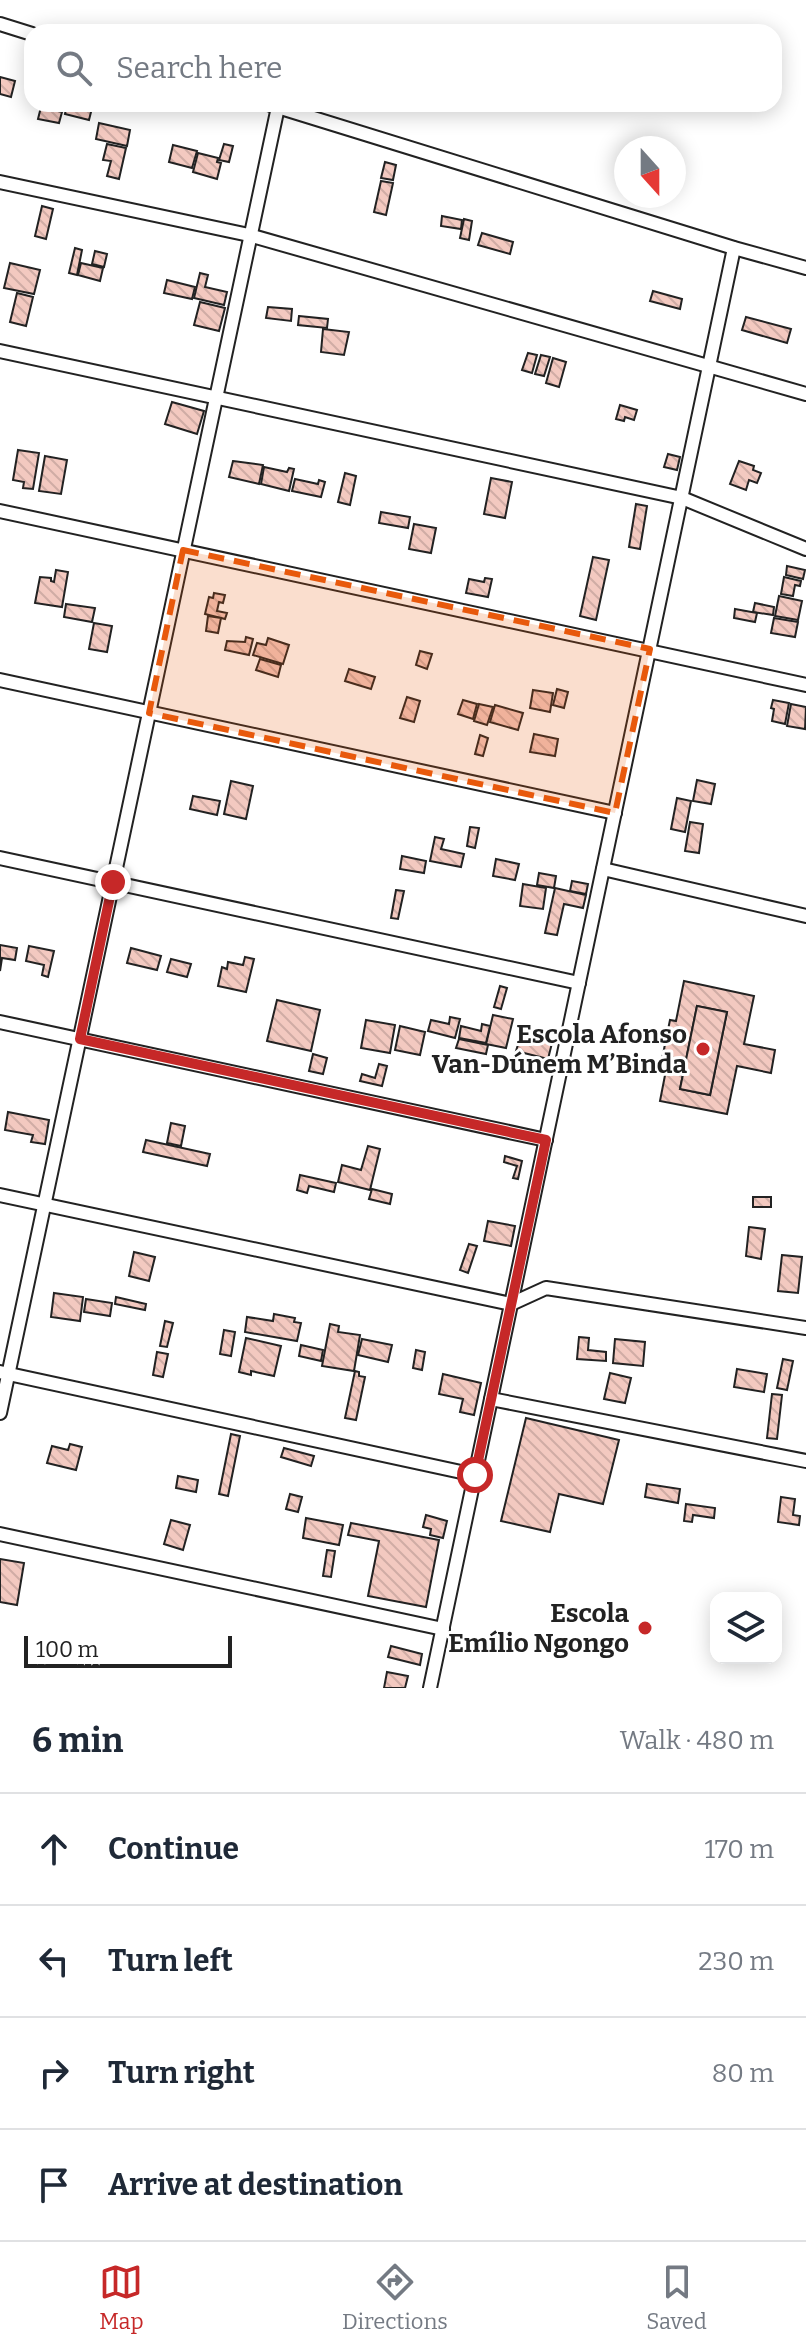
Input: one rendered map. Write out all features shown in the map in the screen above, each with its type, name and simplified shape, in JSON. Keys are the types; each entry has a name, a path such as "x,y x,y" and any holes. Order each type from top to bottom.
{"street":[{"path":"0,24 24,32"},
{"path":"0,1413 4,1373 80,1039 216,398 272,112"},
{"path":"292,112 806,268"},
{"path":"0,182 249,235 806,394"},
{"path":"430,1688 734,248"},
{"path":"0,351 682,498 806,549"},
{"path":"0,511 806,685"},
{"path":"0,680 615,813"},
{"path":"0,858 579,983"},
{"path":"603,869 806,916"},
{"path":"0,1022 546,1140"},
{"path":"0,1195 511,1304 546,1288 806,1328"},
{"path":"4,1373 475,1475"},
{"path":"491,1399 806,1461"},
{"path":"0,1534 443,1629"}],"highlighted area":[{"path":"183,550 650,649 615,813 149,713"}],"building":[{"path":"0,77 15,81 11,97 0,94"},
{"path":"40,112 62,112 59,123 38,119"},
{"path":"65,112 91,112 89,120"},
{"path":"99,123 130,130 127,146 96,139"},
{"path":"107,144 126,148 119,179 107,176 111,161 103,160"},
{"path":"224,144 233,146 229,162 219,160"},
{"path":"173,145 197,151 192,168 169,162"},
{"path":"198,153 218,158 217,162 221,163 217,179 193,172"},
{"path":"385,162 396,165 393,180 381,178"},
{"path":"381,181 393,183 386,215 374,212"},
{"path":"42,206 53,209 46,239 35,236"},
{"path":"442,216 462,220 461,229 441,226"},
{"path":"464,219 472,221 469,240 460,238"},
{"path":"482,233 513,242 510,254 478,245"},
{"path":"75,248 82,250 77,275 69,273"},
{"path":"95,251 107,254 104,267 92,264"},
{"path":"10,263 40,270 34,294 4,288"},
{"path":"81,263 103,268 100,281 78,275"},
{"path":"200,273 208,275 205,287 227,292 224,305 194,298"},
{"path":"167,280 195,287 192,299 164,293"},
{"path":"653,291 682,299 680,309 650,301"},
{"path":"17,293 33,297 26,326 10,322"},
{"path":"200,302 225,308 219,331 194,325"},
{"path":"268,307 292,309 291,321 266,318"},
{"path":"299,316 328,319 327,328 298,325"},
{"path":"746,317 791,329 787,343 742,330"},
{"path":"323,329 349,332 344,355 321,352"},
{"path":"528,353 537,355 532,373 522,370"},
{"path":"541,355 550,357 544,376 535,374"},
{"path":"553,358 566,362 559,387 546,383"},
{"path":"172,402 204,411 197,434 165,424"},
{"path":"620,405 637,410 634,420 625,417 624,421 616,419"},
{"path":"18,450 39,453 33,489 23,488 24,482 13,480"},
{"path":"668,454 680,457 677,470 664,467"},
{"path":"45,456 67,460 61,494 39,491"},
{"path":"233,461 263,465 259,484 229,477"},
{"path":"739,461 754,466 753,470 761,473 757,483 749,480 746,490 730,484"},
{"path":"264,467 287,472 289,468 294,469 289,491 261,484"},
{"path":"345,473 356,476 350,505 338,502"},
{"path":"491,478 512,482 505,518 484,514"},
{"path":"295,479 318,484 319,480 325,482 321,497 292,491"},
{"path":"636,504 647,506 640,549 629,547"},
{"path":"381,512 410,517 408,528 379,523"},
{"path":"414,524 436,528 431,553 409,549"},
{"path":"593,557 609,560 596,620 580,616"},
{"path":"787,566 805,570 803,579 786,575"},
{"path":"56,570 68,572 62,607 35,603 40,577 51,578 54,582"},
{"path":"784,577 801,581 800,586 795,585 793,596 781,594"},
{"path":"485,578 492,579 488,597 466,593 469,579 484,582"},
{"path":"214,593 225,595 217,611 227,613 225,619 205,614 209,597 213,598"},
{"path":"779,596 802,601 798,620 775,616"},
{"path":"755,603 774,607 773,615 753,612"},
{"path":"66,604 95,608 92,622 64,617"},
{"path":"735,609 757,613 755,622 734,618"},
{"path":"208,616 221,618 218,633 206,631"},
{"path":"774,618 798,622 795,637 771,633"},
{"path":"94,623 112,626 107,652 89,649"},
{"path":"246,637 253,639 249,655 225,650 227,641 245,642"},
{"path":"268,638 289,645 283,664 253,655 257,643 266,645"},
{"path":"420,651 432,654 427,669 416,665"},
{"path":"260,659 281,665 278,677 256,670"},
{"path":"349,669 375,677 371,689 345,681"},
{"path":"557,689 568,692 564,708 553,705"},
{"path":"533,690 553,693 550,712 530,708"},
{"path":"407,697 420,701 414,722 400,718"},
{"path":"463,700 477,704 473,719 458,714"},
{"path":"773,700 789,703 785,724 772,721"},
{"path":"479,704 493,707 487,725 474,721"},
{"path":"791,704 806,707 805,729 787,726"},
{"path":"495,705 523,713 518,730 490,722"},
{"path":"534,734 558,739 555,756 530,752"},
{"path":"480,735 488,738 483,756 475,754"},
{"path":"697,780 715,784 711,804 693,801"},
{"path":"231,781 253,786 246,819 224,814"},
{"path":"193,796 220,801 217,815 190,809"},
{"path":"677,798 691,801 685,832 671,829"},
{"path":"690,822 703,824 699,853 685,851"},
{"path":"470,827 479,828 475,848 467,846"},
{"path":"435,837 444,839 441,849 464,854 461,867 430,861"},
{"path":"402,856 426,861 424,873 400,869"},
{"path":"496,859 519,864 515,880 493,876"},
{"path":"539,873 556,876 554,888 537,885"},
{"path":"572,881 588,884 586,894 570,891"},
{"path":"523,884 546,888 543,909 520,906"},
{"path":"555,888 586,895 583,908 564,904 557,935 545,933"},
{"path":"396,890 404,891 398,919 391,918"},
{"path":"0,945 17,948 15,960 2,958 0,971"},
{"path":"29,946 54,951 48,977 42,975 44,965 26,961"},
{"path":"131,948 161,956 157,970 127,963"},
{"path":"245,957 254,959 246,992 218,986 222,967 227,969 228,962 243,965"},
{"path":"171,959 191,964 187,977 167,972"},
{"path":"684,981 754,996 744,1044 775,1050 771,1073 737,1066 727,1114 660,1101 667,1065 661,1064 670,1020 676,1021","holes":["697,1006 727,1012 710,1095 680,1089"]},
{"path":"500,986 507,988 501,1009 494,1007"},
{"path":"277,1000 320,1010 311,1051 267,1041"},
{"path":"697,1006 727,1012 710,1095 680,1089"},
{"path":"493,1015 513,1019 506,1048 486,1044"},
{"path":"450,1017 460,1019 455,1038 428,1031 431,1020 449,1024"},
{"path":"366,1020 395,1025 390,1053 361,1048"},
{"path":"482,1024 490,1026 486,1043 459,1038 461,1026 481,1031"},
{"path":"400,1026 425,1032 420,1055 395,1050"},
{"path":"521,1035 552,1043 548,1059 516,1051"},
{"path":"459,1039 488,1045 486,1054 456,1048"},
{"path":"313,1054 327,1058 323,1074 309,1071"},
{"path":"379,1064 387,1066 382,1086 360,1081 362,1074 375,1078"},
{"path":"8,1112 49,1120 45,1144 31,1142 33,1135 5,1130"},
{"path":"171,1123 185,1126 181,1146 167,1143"},
{"path":"146,1140 210,1154 207,1166 143,1152"},
{"path":"368,1146 380,1149 370,1190 338,1182 342,1165 361,1170"},
{"path":"505,1156 522,1161 518,1179 513,1178 517,1166 504,1162"},
{"path":"300,1175 336,1183 334,1192 309,1186 307,1193 297,1190"},
{"path":"372,1189 392,1194 390,1204 369,1199"},
{"path":"753,1197 771,1197 771,1207 753,1207"},
{"path":"488,1221 515,1226 511,1246 484,1241"},
{"path":"749,1227 765,1229 761,1259 746,1256"},
{"path":"469,1244 477,1246 468,1273 460,1270"},
{"path":"134,1252 155,1257 149,1281 129,1276"},
{"path":"782,1255 802,1257 798,1293 778,1291"},
{"path":"54,1293 83,1297 80,1321 51,1317"},
{"path":"116,1297 146,1304 145,1310 115,1304"},
{"path":"86,1299 112,1303 110,1316 84,1312"},
{"path":"274,1314 295,1318 294,1322 301,1323 297,1341 245,1332 247,1317 273,1321"},
{"path":"165,1321 173,1323 167,1347 160,1346"},
{"path":"330,1324 339,1326 338,1332 360,1335 354,1371 322,1366"},
{"path":"224,1330 235,1332 231,1356 220,1354"},
{"path":"579,1337 589,1338 588,1350 606,1352 606,1361 577,1359"},
{"path":"246,1338 281,1346 274,1376 239,1372"},
{"path":"362,1339 392,1345 388,1362 358,1355"},
{"path":"615,1339 645,1342 643,1366 613,1363"},
{"path":"301,1345 323,1350 321,1361 299,1356"},
{"path":"416,1350 425,1352 422,1370 413,1368"},
{"path":"157,1352 168,1354 163,1377 153,1375"},
{"path":"783,1359 793,1361 787,1390 777,1388"},
{"path":"737,1369 767,1374 764,1392 734,1387"},
{"path":"355,1371 365,1377 356,1420 345,1418"},
{"path":"610,1373 631,1378 625,1403 604,1399"},
{"path":"443,1374 481,1383 474,1415 460,1412 463,1399 439,1394"},
{"path":"772,1394 782,1395 777,1439 767,1438"},
{"path":"526,1418 619,1440 603,1504 559,1494 550,1532 501,1521"},
{"path":"231,1434 240,1436 228,1496 219,1494"},
{"path":"70,1444 82,1447 76,1470 47,1463 52,1446 68,1450"},
{"path":"284,1448 314,1456 311,1466 281,1457"},
{"path":"178,1476 198,1480 196,1492 176,1488"},
{"path":"647,1484 680,1489 678,1503 645,1497"},
{"path":"290,1494 302,1497 298,1512 286,1509"},
{"path":"781,1497 795,1499 793,1515 800,1516 799,1525 778,1522"},
{"path":"686,1504 715,1508 714,1518 693,1515 692,1522 684,1521"},
{"path":"426,1515 447,1521 443,1538 430,1535 431,1529 423,1527"},
{"path":"306,1518 343,1525 339,1545 303,1538"},
{"path":"171,1520 190,1525 183,1550 164,1544"},
{"path":"351,1523 439,1540 426,1607 368,1596 379,1541 348,1535"},
{"path":"327,1550 335,1551 331,1577 323,1576"},
{"path":"0,1559 24,1563 17,1605 0,1602"},
{"path":"391,1646 422,1654 420,1665 388,1657"},
{"path":"387,1672 408,1676 405,1688 384,1688"}],"place":[{"name":"Escola Afonso Van-Dúnem M’Binda","path":"703,1049"},
{"name":"Escola Emílio Ngongo","path":"645,1628"}],"route":[{"path":"113,882 80,1039 546,1140 475,1475"}]}
